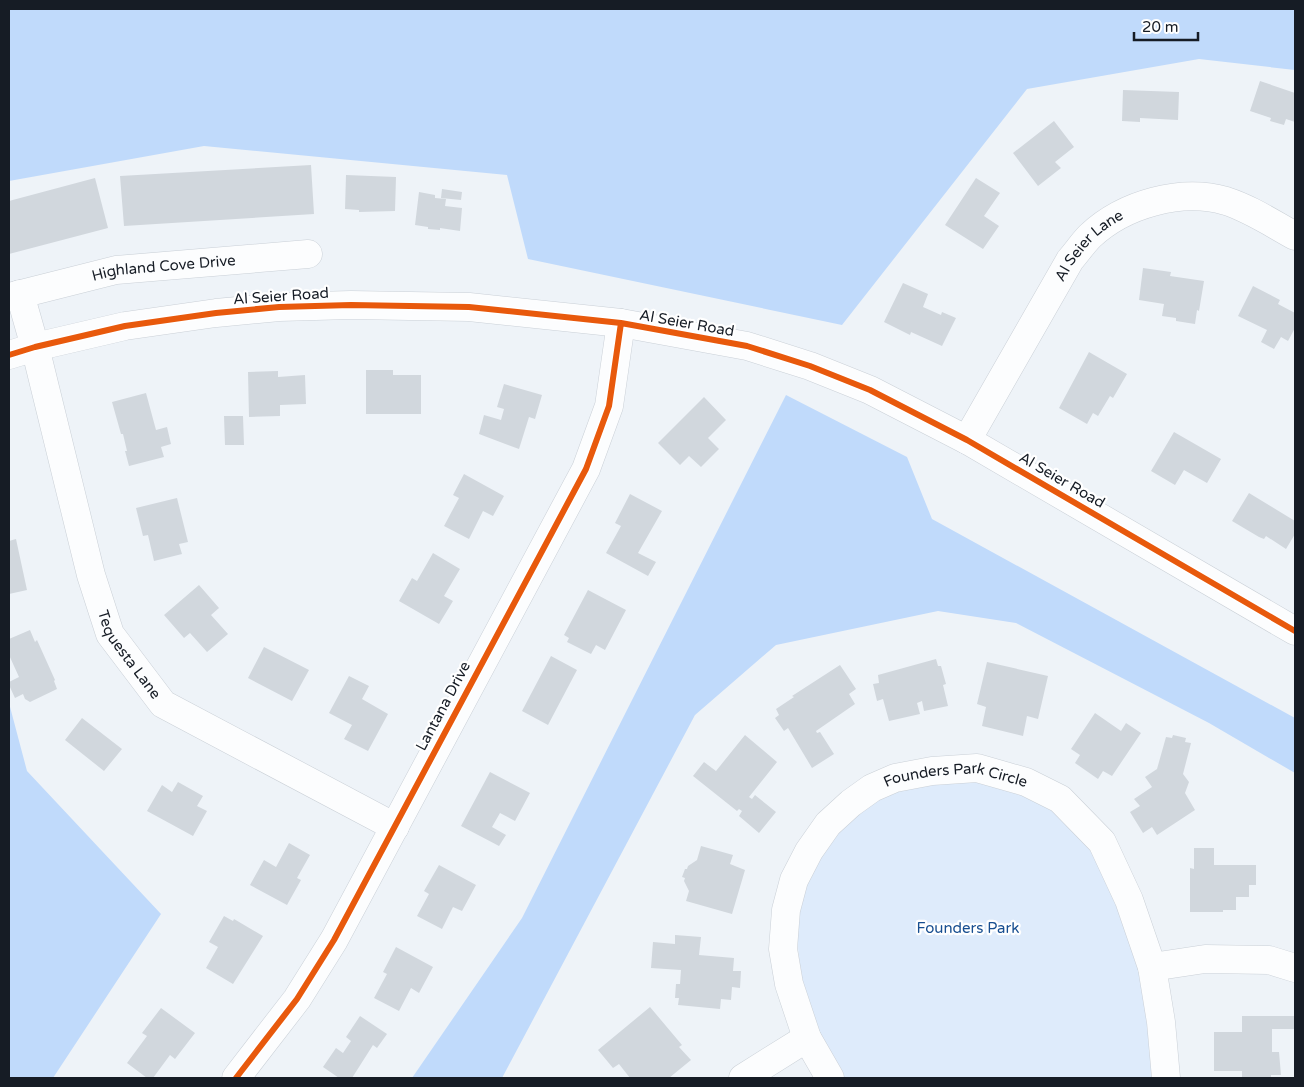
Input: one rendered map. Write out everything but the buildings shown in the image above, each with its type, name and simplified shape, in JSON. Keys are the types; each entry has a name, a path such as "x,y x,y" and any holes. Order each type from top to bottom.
{"street":[{"name":"Al Seier Lane","path":"967,440 1070,260 1090,236 1112,220 1138,207 1160,200 1184,196 1208,197 1228,202 1250,211 1295,236"},
{"name":"Highland Cove Drive","path":"35,347 15,296 116,270 308,254"},
{"name":"Al Seier Road","path":"9,355 125,326 216,313 280,307 350,305 469,307 621,323 747,346 810,366 870,390 967,440 1295,631"},
{"name":"Lantana Drive","path":"236,1078 301,992 334,940 586,469 609,406 621,323"},
{"name":"Tequesta Lane","path":"35,347 91,576 110,634 163,704 395,827"},
{"name":"Founders Park Circle","path":"830,1078 807,1038 789,984 784,949 786,910 794,880 809,851 828,824 851,803 872,788 896,778 932,771 977,768 1026,782 1060,799 1102,842 1129,900 1152,967 1161,1022 1166,1078"},
{"path":"1152,967 1205,958 1269,960 1295,968"},
{"path":"743,1078 807,1038"}],"green space":[{"name":"Founders Park","path":"926,777 988,777 1056,798 1099,844 1153,969 1160,1078 835,1078 807,1038 795,916 816,860 855,811"}],"shaded area":[{"path":"9,9 1295,9 1295,70 1199,59 1027,89 842,325 528,259 507,175 204,146 9,181"},
{"path":"786,395 907,457 932,519 1295,718 1295,773 1209,723 1016,623 938,611 776,645 695,715 502,1078 412,1078 522,918"},
{"path":"9,703 27,771 161,914 53,1078 9,1078"}],"cycle path":[{"path":"9,355 125,326 216,313 279,307 351,305 469,307 621,323 747,346 810,366 870,390 967,440 1295,631"},
{"path":"236,1078 297,999 334,940 586,469 609,406 621,323"}]}
